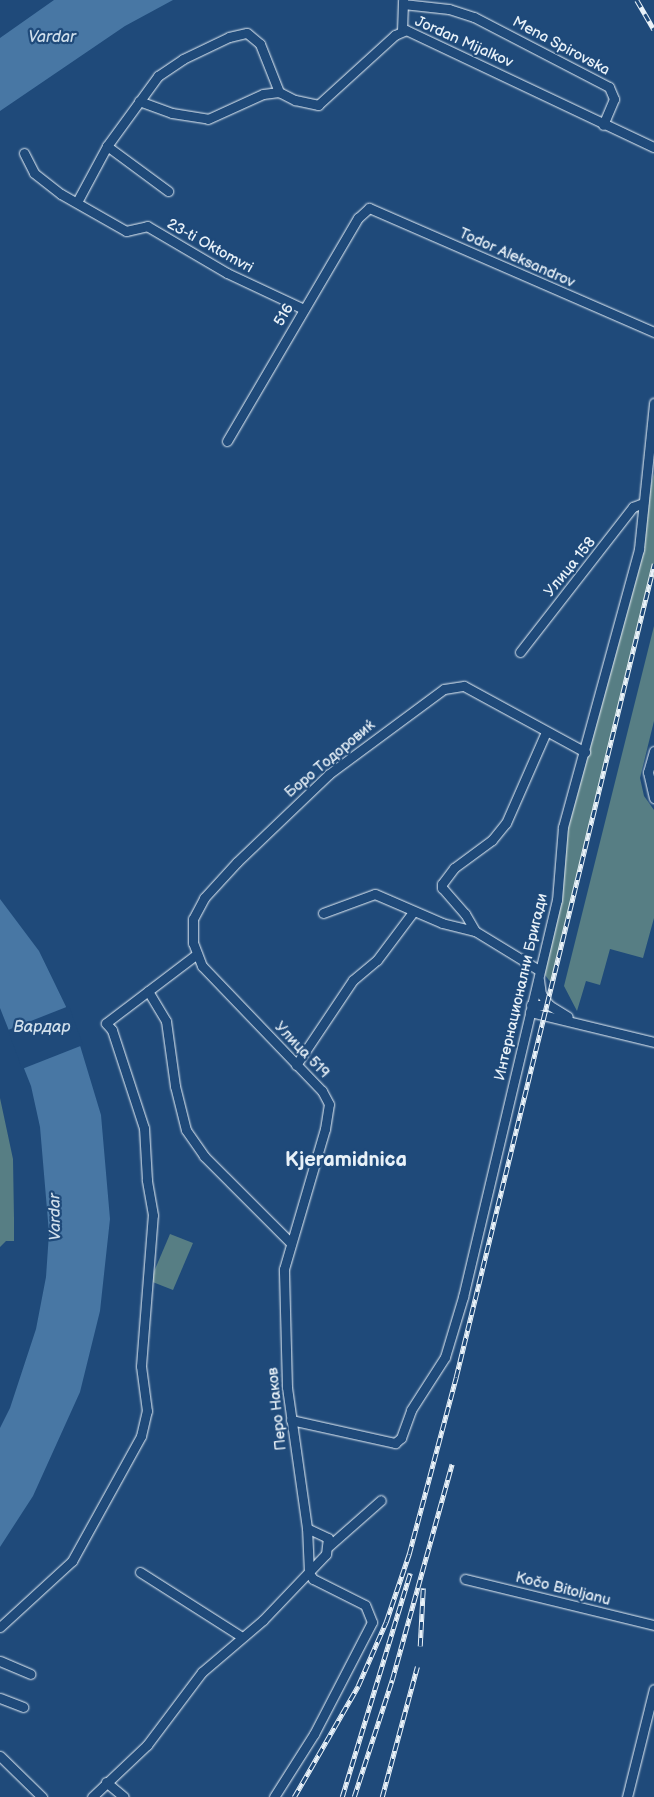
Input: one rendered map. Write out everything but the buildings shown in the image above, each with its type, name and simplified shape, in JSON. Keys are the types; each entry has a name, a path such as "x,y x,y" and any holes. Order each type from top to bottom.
{"street":[{"name":"Mena Spirovska","path":"402,31 403,2 449,9 474,17 609,87 614,99 603,125"},
{"name":"Jordan Mijalkov","path":"279,92 296,100 318,105 402,31 410,30 459,52 603,125 654,147"},
{"path":"77,202 107,146 139,101 158,76 183,59 229,37 247,33 260,44 279,92 263,94 208,119 172,113 139,101"},
{"path":"107,146 168,191"},
{"name":"23-ti Oktomvri","path":"24,153 34,173 77,202 126,231 147,226 228,273 304,310"},
{"name":"516","path":"227,441 358,218 369,208"},
{"name":"Todor Aleksandrov","path":"369,208 654,332"},
{"name":"Интернационални Бригади","path":"291,1420 395,1444 401,1438 411,1410 445,1357 557,900 563,827 639,550 654,403"},
{"name":"Улица 158","path":"520,652 633,507 643,503"},
{"name":"Боро Тодоровиќ","path":"197,954 191,932 193,918 204,898 263,836 329,774 444,689 464,686 585,752"},
{"path":"475,931 465,914 442,888 442,884 454,868 486,845 506,824 546,732"},
{"path":"654,750 648,772 654,798"},
{"path":"323,913 375,894 442,924 475,931 539,970 541,994 549,1005 575,1022"},
{"path":"296,1064 353,980 378,960 413,912"},
{"path":"0,1627 72,1561 113,1484 128,1464 141,1436 147,1411 141,1366 153,1215 146,1180 144,1128 112,1030 106,1023 197,954"},
{"name":"Улица 519","path":"197,954 202,966 325,1094 329,1113 290,1242"},
{"path":"148,991 166,1021 175,1086 186,1130 204,1156 290,1242"},
{"name":"Интернационални Бригади","path":"531,1008 549,1005"},
{"path":"531,1008 575,1022 654,1042"},
{"name":"Перо Наков","path":"290,1242 283,1283 291,1420 307,1528 309,1573"},
{"path":"92,1797 147,1745 194,1681 250,1631 309,1573 329,1546 381,1500"},
{"path":"307,1528 323,1533 328,1538 329,1546"},
{"path":"140,1572 242,1637"},
{"path":"274,1797 314,1734 372,1622 365,1605 313,1579 309,1573"},
{"name":"Kočo Bitoljanu","path":"465,1579 654,1625"},
{"path":"0,1661 30,1674"},
{"path":"627,1797 654,1689"},
{"path":"0,1698 23,1707"},
{"path":"0,1756 42,1797"},
{"path":"106,1782 124,1797"}],"green space":[{"path":"654,473 654,575 552,984 541,970 565,840"},
{"path":"654,626 654,721 640,778 644,796 654,810 654,918 643,958 610,949 600,985 586,981 577,1011 564,986"},
{"path":"0,1098 13,1159 14,1241 6,1241 0,1247"},
{"path":"170,1234 193,1243 173,1290 150,1281"}],"water":[{"name":"Vardar","path":"54,0 173,0 125,26 0,111 0,38"},
{"name":"Вардар","path":"0,899 39,951 72,1019 101,1115 110,1219 100,1311 80,1392 33,1496 0,1547 0,1428 10,1408 36,1329 46,1277 49,1233 40,1127 31,1086 0,1008"}],"pier":[{"path":"69,1006 83,1045 22,1069 8,1030"}],"railway":[{"path":"637,0 654,30"},
{"path":"294,1797 358,1686 386,1622 409,1554 456,1377 654,564"},
{"path":"354,1797 392,1680 452,1464"},
{"path":"342,1797 410,1573"},
{"path":"420,1646 423,1588"},
{"path":"382,1797 417,1667"}],"district":[{"name":"Kjeramidnica","path":"346,1160"}]}
